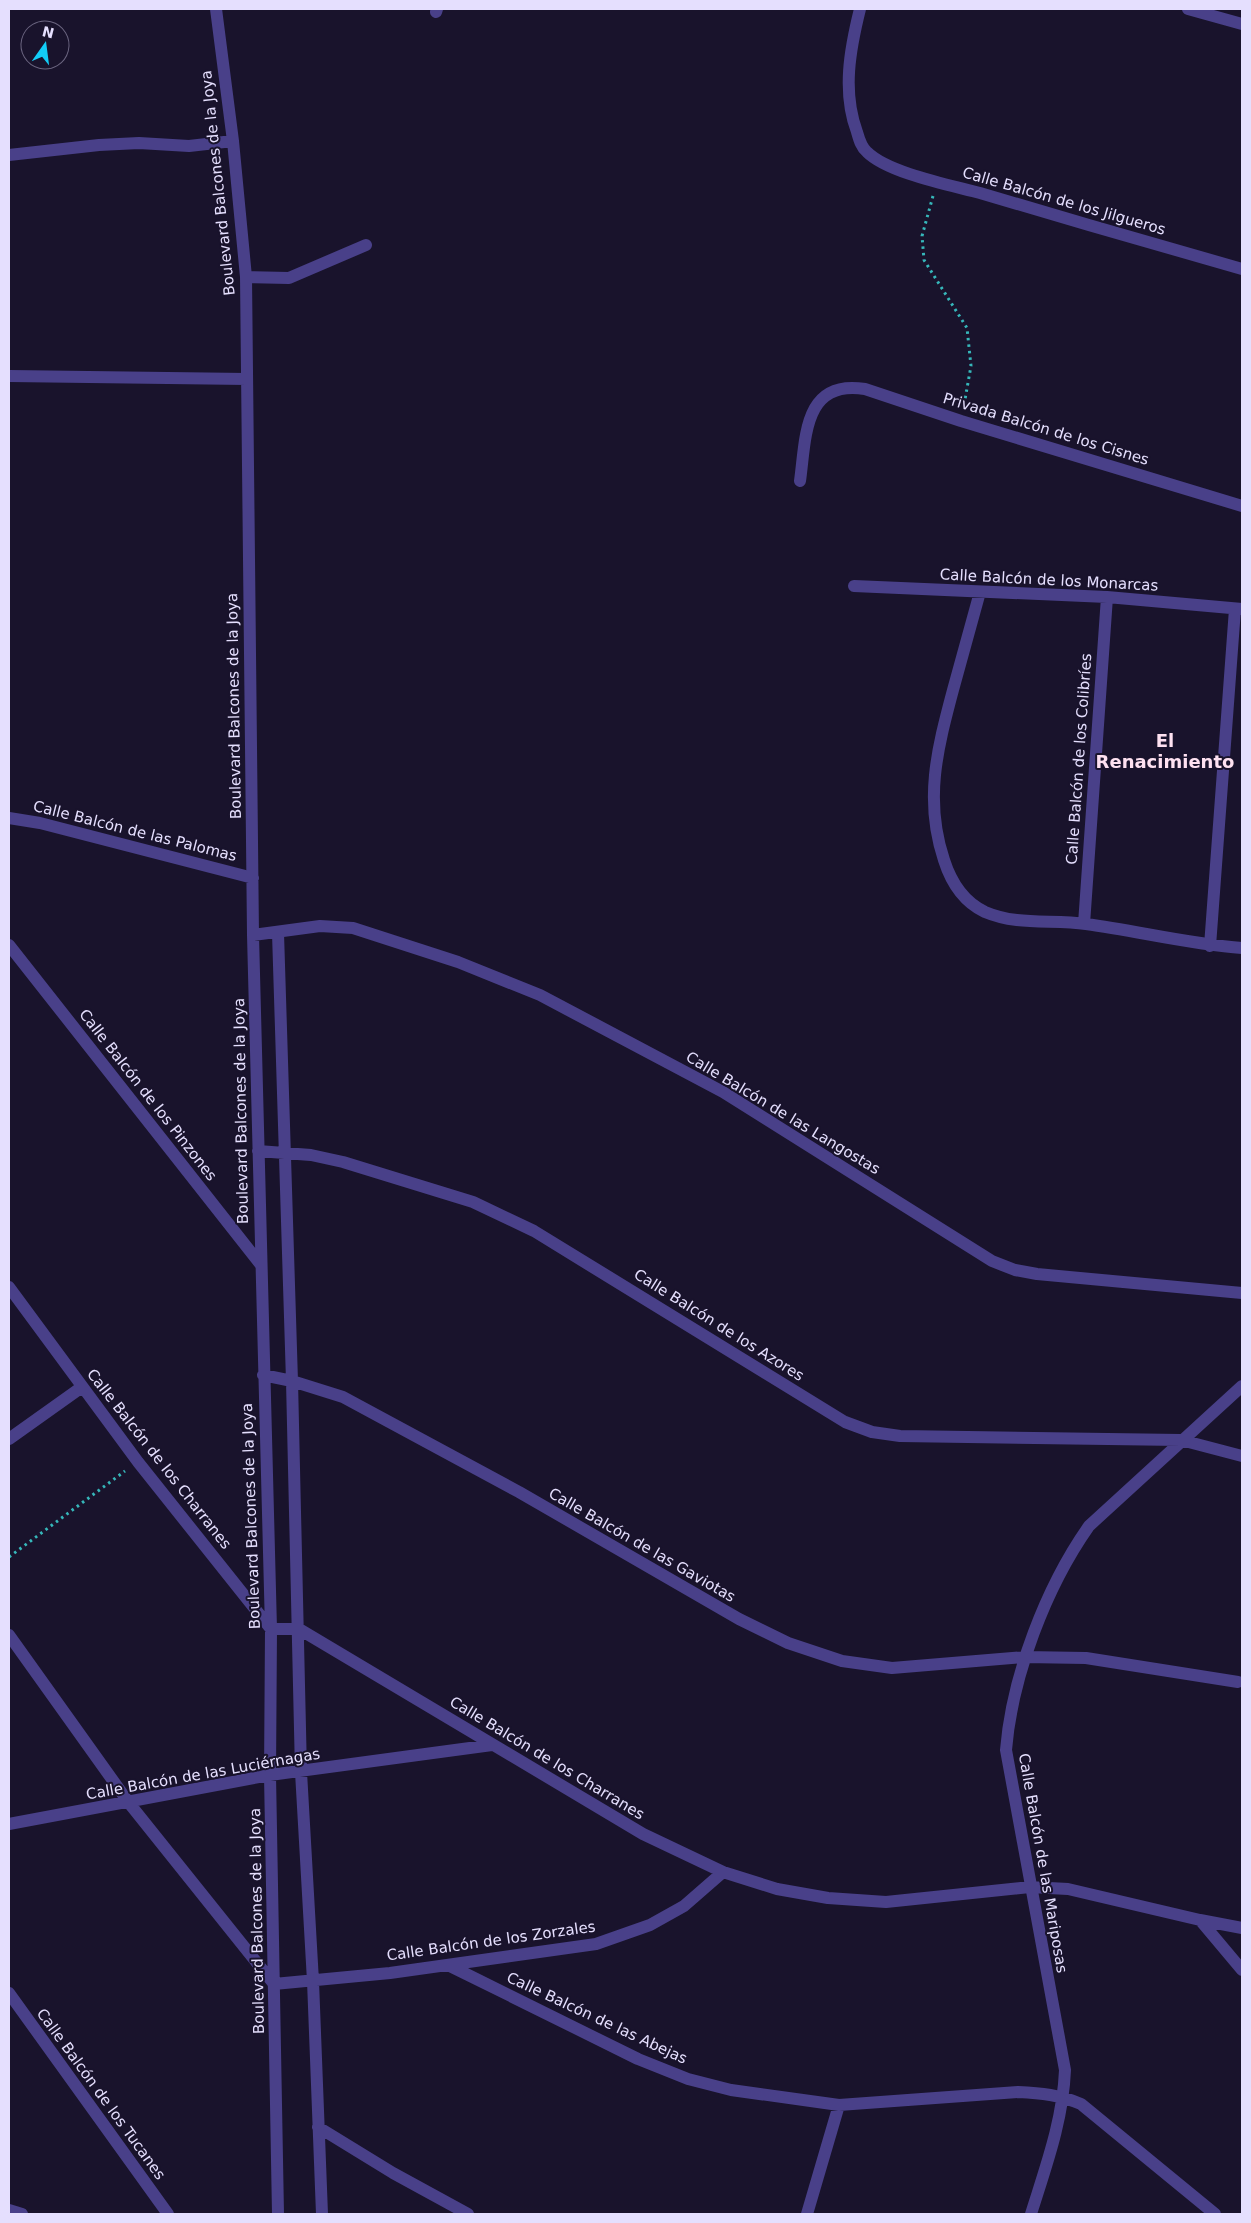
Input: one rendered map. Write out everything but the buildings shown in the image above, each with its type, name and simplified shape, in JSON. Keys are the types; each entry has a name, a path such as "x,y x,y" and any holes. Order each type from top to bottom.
{"street":[{"name":"Boulevard Balcones de la Joya","path":"216,9 233,141 246,278 253,935 270,1629 270,1775 278,2214"},
{"name":"Calle Balcón de los Jilgueros","path":"860,9 849,62 848,81 851,106 860,142 866,152 877,160 886,165 937,181 1242,270"},
{"path":"1188,9 1242,24"},
{"path":"9,155 98,145 139,143 189,146 233,141"},
{"path":"246,278 289,278 366,245"},
{"path":"9,376 247,380"},
{"name":"Privada Balcón de los Cisnes","path":"800,481 809,419 814,407 822,398 840,388 865,389 961,421 1242,506"},
{"name":"Calle Balcón de los Monarcas","path":"854,586 1107,597 1239,609"},
{"path":"980,592 938,748 934,777 934,815 939,845 955,887 971,903 985,912 1004,918 1033,923 1084,924 1210,946 1242,948"},
{"name":"Calle Balcón de los Colibríes","path":"1084,924 1107,597"},
{"path":"1210,946 1239,609"},
{"name":"Calle Balcón de las Palomas","path":"9,818 40,823 253,878"},
{"name":"Calle Balcón de las Langostas","path":"253,935 320,926 353,928 449,959 540,995 723,1092 992,1261 1015,1270 1037,1274 1242,1293"},
{"path":"278,933 286,1152 301,1772 313,1981 322,2214"},
{"name":"Calle Balcón de los Pinzones","path":"9,944 261,1265"},
{"name":"Calle Balcón de los Azores","path":"258,1151 286,1152 343,1162 473,1202 525,1227 845,1422 872,1432 900,1436 1181,1440 1242,1456"},
{"name":"Calle Balcón de los Charranes","path":"9,1287 138,1462 270,1629"},
{"name":"Calle Balcón de las Gaviotas","path":"263,1375 292,1381 343,1397 519,1492 739,1619 788,1643 842,1661 892,1668 1024,1657 1086,1658 1238,1682"},
{"name":"Calle Balcón de las Mariposas","path":"1031,2214 1059,2124 1064,2096 1065,2070 1006,1750 1009,1719 1024,1657 1061,1573 1089,1526 1242,1386"},
{"path":"9,1439 82,1387"},
{"path":"270,1629 299,1629"},
{"name":"Calle Balcón de los Charranes","path":"299,1629 643,1834 723,1872 776,1889 828,1898 886,1902 1030,1887 1068,1888 1200,1920 1242,1928"},
{"path":"9,1635 129,1803 274,1984"},
{"name":"Calle Balcón de las Luciérnagas","path":"9,1824 129,1803 270,1775 492,1745"},
{"name":"Calle Balcón de los Zorzales","path":"274,1984 448,1965 596,1944 650,1925 675,1911 723,1872"},
{"path":"1200,1920 1242,1970"},
{"name":"Calle Balcón de las Abejas","path":"448,1965 638,2059 688,2080 731,2090 839,2106 1018,2092 1064,2096"},
{"name":"Calle Balcón de los Tucanes","path":"9,1994 168,2214"},
{"path":"1064,2096 1081,2104 1215,2214"},
{"path":"807,2214 839,2106"},
{"path":"318,2127 392,2173 468,2214"}],"path":[{"path":"937,181 922,236 924,260 967,328 971,366 961,421"},
{"path":"9,1557 138,1462"}],"district":[{"name":"El Renacimiento","path":"1165,750"}]}
